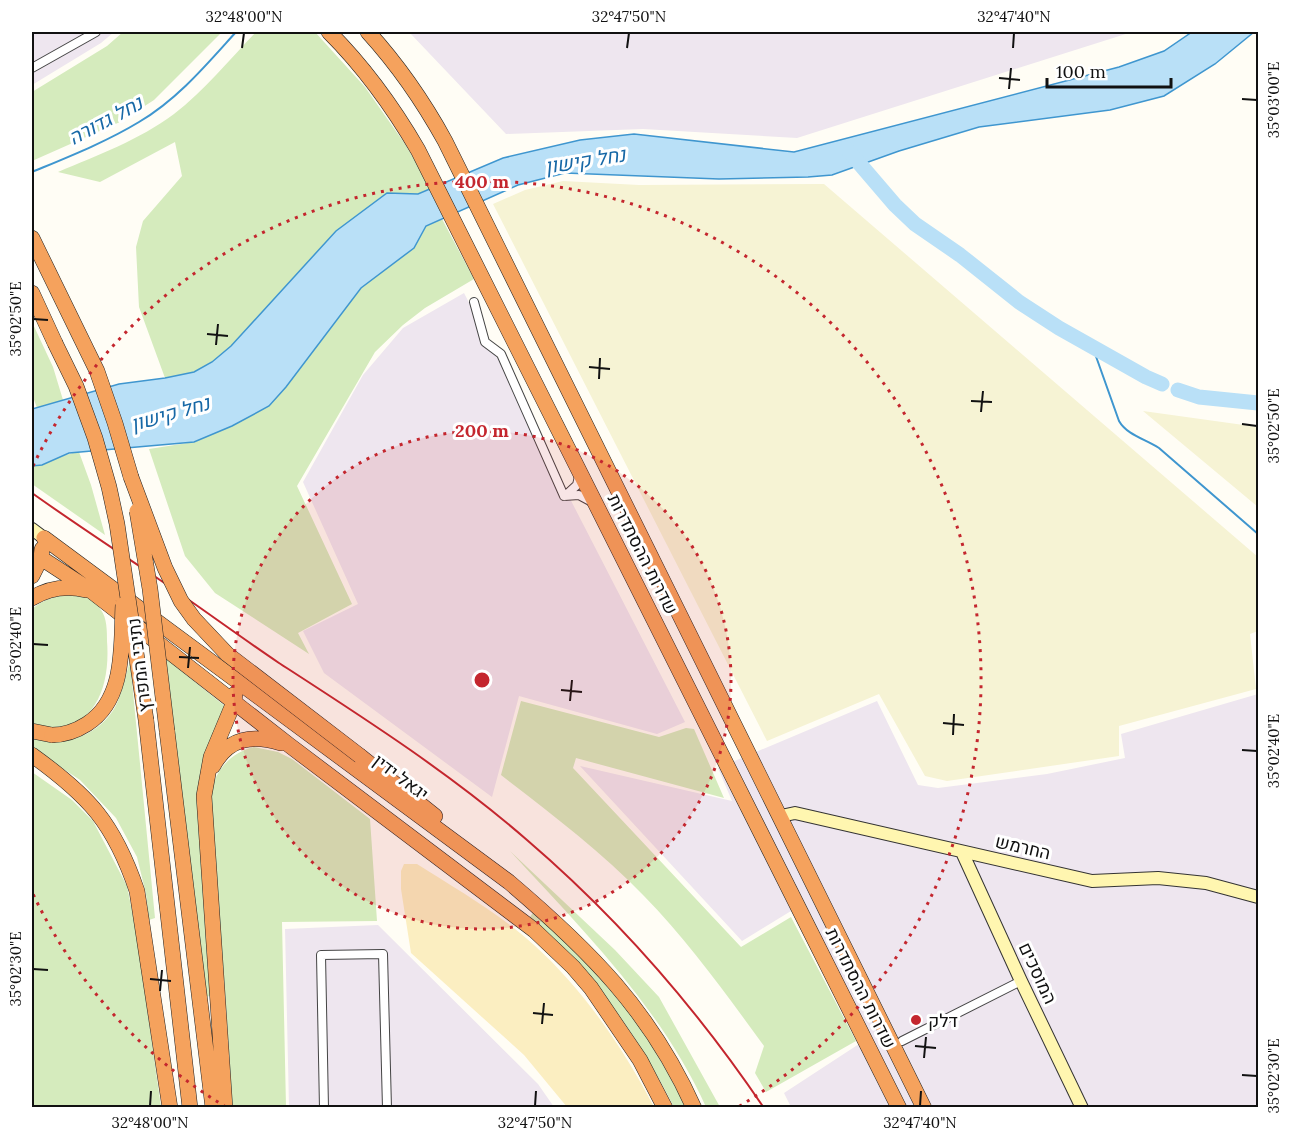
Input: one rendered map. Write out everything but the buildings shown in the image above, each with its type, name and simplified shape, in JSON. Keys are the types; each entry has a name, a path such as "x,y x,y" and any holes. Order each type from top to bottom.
{"highway":[{"name":"שדרות ההסתדרות","path":"329,32 342,38 391,106 418,150 899,1107"},
{"name":"שדרות ההסתדרות","path":"368,32 395,62 416,91 445,141 924,1107"},
{"name":"נתיבי המפרץ","path":"32,238 79,332 100,382 131,477 150,590 213,1107"},
{"name":"נתיבי המפרץ","path":"32,293 75,386 98,448 111,496 146,720 188,1107"},
{"path":"131,477 165,568 181,601 194,619 227,654 417,800 509,882"},
{"path":"32,576 36,536"},
{"name":"יגאל ידין","path":"36,536 236,679 509,882 593,958 627,996 646,1020 662,1046 694,1107"},
{"path":"36,554 90,590 289,745 507,909 553,948 591,988 606,1008 640,1060 665,1107"},
{"path":"32,731 62,735 94,719 105,708 120,665 124,568"},
{"path":"32,598 46,590 60,587 90,590"},
{"path":"225,1107 204,818 206,780 211,757 234,702 236,679"},
{"path":"206,780 219,756 241,739 261,738 289,745"},
{"path":"32,755 65,779 95,808 116,838 129,865 137,891 170,1107"}],"street":[{"path":"32,68 96,32"},
{"path":"474,302 486,342 501,354 564,496"},
{"path":"564,496 576,485 580,471"},
{"path":"564,496 579,495 596,504"},
{"name":"החרמש","path":"781,816 795,813 1092,881 1158,878 1206,884 1258,897"},
{"name":"המוסכים","path":"962,852 1021,981 1083,1107"},
{"path":"324,1107 321,955 383,954 387,1107"},
{"path":"902,1041 1021,981"}],"shaded area":[{"path":"32,32 114,32 101,43 32,85"},
{"path":"409,32 1132,32 797,138 643,129 506,134"},
{"path":"563,181 639,185 824,184 1258,557 1258,631 1250,634 1256,689 1119,726 1119,756 947,781 925,776 879,694 767,741 493,204 525,190"},
{"path":"464,293 685,722 657,734 519,696 492,797 324,673 303,631 358,604 303,482 363,375 403,328"},
{"path":"1143,411 1258,427 1258,507"},
{"path":"1258,694 1258,1107 791,1107 784,1093 859,1044 791,911 742,941 580,766 732,801 718,768 877,701 918,785 938,788 1047,774 1125,758 1121,734"},
{"path":"378,925 538,1084 554,1107 289,1107 285,929"}],"green space":[{"path":"123,32 222,32 154,100 120,122 32,161 32,92 107,46"},
{"path":"256,32 315,32 365,87 405,144 431,188 418,194 387,193 336,231 231,346 212,362 194,372 165,378 139,307 136,247 143,221 182,176 175,142 100,182 58,172 132,139 174,114 206,85"},
{"path":"442,219 474,279 425,308 375,352 297,486 352,604 298,633 309,654 215,593 185,556 149,449 194,442 286,387 361,288 414,248 426,226"},
{"path":"32,322 53,367 63,400 37,408 32,394"},
{"path":"79,452 105,535 32,484 32,466"},
{"path":"74,594 93,601 103,613 106,621 107,660 101,693 83,718 69,725 52,727 32,724 32,609 51,598"},
{"path":"164,657 226,707 197,799 210,996 205,997"},
{"path":"130,661 155,918 149,920 146,894 137,857 116,818 80,780 32,748 32,738 57,742 70,740 93,730 103,722 112,713 118,701"},
{"path":"521,701 659,737 686,728 694,729 724,798 576,758 573,768 741,947 791,917 856,1041 766,1092 755,1073 764,1046 707,969 644,896 610,863 501,775"},
{"path":"254,747 278,752 292,759 370,819 377,921 282,922 286,1107 232,1107 212,794 215,779 228,760"},
{"path":"32,772 72,800 93,821 127,886 137,936 161,1107 32,1107"},
{"path":"510,851 615,950 659,997 720,1107 706,1107 688,1071 644,1004 592,940"},
{"path":"534,911 592,966 621,1000 651,1045 686,1107 674,1107 650,1063 623,1021 586,974 530,917"}],"sand":[{"path":"404,864 417,864 477,902 521,933 552,962 586,1000 616,1042 654,1107 567,1107 524,1055 411,953 401,889 401,871"}],"water":[{"name":"נחל קישון","path":"1192,32 1254,32 1215,64 1164,96 1110,110 979,127 899,151 832,175 719,179 565,173 518,185 426,226 414,248 361,288 269,406 232,426 194,442 69,453 42,465 32,466 32,409 119,384 194,372 212,362 231,346 336,231 387,193 418,194 503,158 580,140 634,134 794,152 1119,67 1164,51"}],"waterway":[{"name":"נחל גדורה","path":"32,172 100,143 153,113 191,80 236,32"},
{"path":"847,149 895,205 915,224 960,255 1019,302 1059,328 1162,384"},
{"path":"1093,348 1122,426 1159,448 1258,534"},
{"path":"1178,390 1199,397 1258,403"}],"railway":[{"path":"32,493 279,663 406,747 498,815 561,870 654,966 712,1035 764,1108"}],"place":[{"name":"דלק","path":"916,1020"}]}
